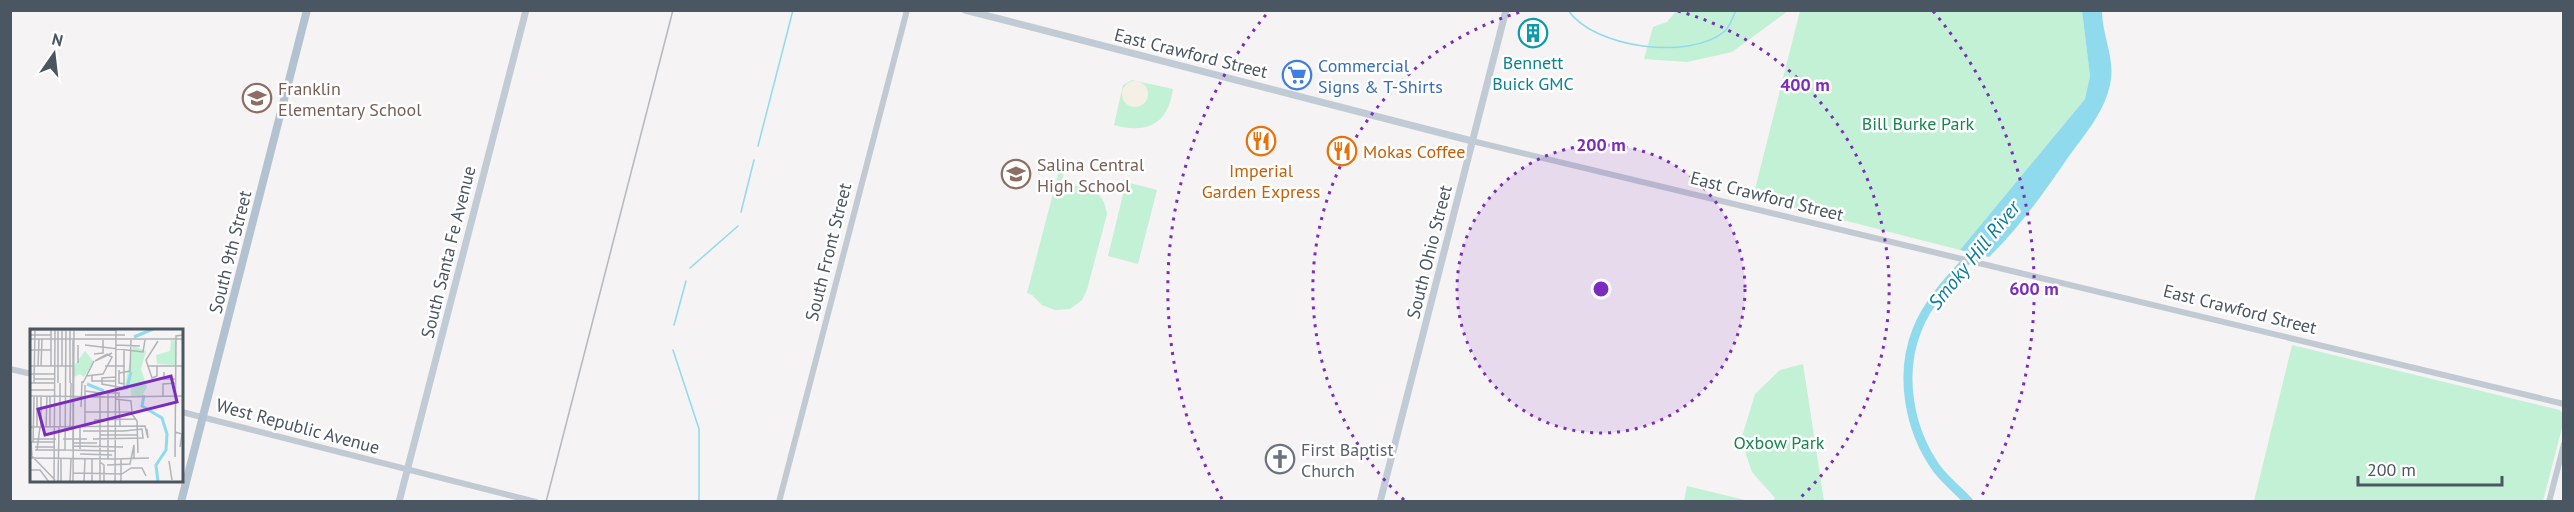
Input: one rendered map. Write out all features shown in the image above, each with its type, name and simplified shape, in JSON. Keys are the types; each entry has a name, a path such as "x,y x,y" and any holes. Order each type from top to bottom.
{"main road":[{"name":"South 9th Street","path":"181,501 307,10"},
{"name":"South Santa Fe Avenue","path":"399,501 526,10"},
{"name":"East Crawford Street","path":"965,10 1472,141"},
{"name":"South Ohio Street","path":"1380,501 1506,10"}],"street":[{"name":"South Front Street","path":"779,501 907,10"},
{"name":"East Crawford Street","path":"1472,141 2564,405"},
{"path":"10,369 30,374"},
{"name":"West Republic Avenue","path":"183,412 536,501"},
{"path":"2549,501 2564,444"}],"green space":[{"path":"1676,11 1788,11 1732,52 1687,62 1644,59 1653,27 1667,22"},
{"name":"Bill Burke Park","path":"1800,11 2082,11 2090,76 2085,99 1960,250 1753,197"},
{"path":"1132,80 1173,89 1166,111 1154,124 1136,128 1114,125 1123,85"},
{"path":"1061,163 1066,164 1060,190 1076,186 1090,188 1101,198 1107,214 1087,290 1082,300 1070,309 1055,310 1042,305 1027,293"},
{"path":"1126,182 1157,190 1138,264 1108,256"},
{"path":"2292,345 2560,410 2563,415 2563,424 2543,501 2254,501"},
{"name":"Oxbow Park","path":"1803,364 1824,501 1773,501 1775,498 1752,472 1741,440 1755,394 1780,370"},
{"name":"Oxbow Park","path":"1687,486 1749,501 1684,501"}],"sand":[{"path":"1135,81 1144,85 1148,94 1144,103 1135,107 1126,103 1122,94 1126,85"}],"water":[{"path":"2082,11 2102,11 2111,79 2100,112 2030,210 1989,257 1960,250 2085,99 2090,76"}],"waterway":[{"path":"758,146 793,10"},
{"path":"1568,10 1580,23 1598,34 1643,46 1667,48 1689,46 1709,40 1725,31 1736,10"},
{"path":"741,212 754,160"},
{"path":"690,268 738,226"},
{"name":"Smoky Hill River","path":"1969,502 1944,478 1927,454 1914,420 1908,383 1912,347 1922,318 1945,285 1980,246"},
{"path":"674,325 686,281"},
{"path":"673,350 699,429 699,502"}],"railway":[{"path":"546,502 673,10"}],"place":[{"name":"Bennett Buick GMC","path":"1533,33"},
{"name":"Commercial Signs & T-Shirts","path":"1297,75"},
{"name":"Franklin Elementary School","path":"257,98"},
{"name":"Imperial Garden Express","path":"1261,141"},
{"name":"Mokas Coffee","path":"1342,151"},
{"name":"Salina Central High School","path":"1016,174"},
{"name":"First Baptist Church","path":"1280,459"}]}
